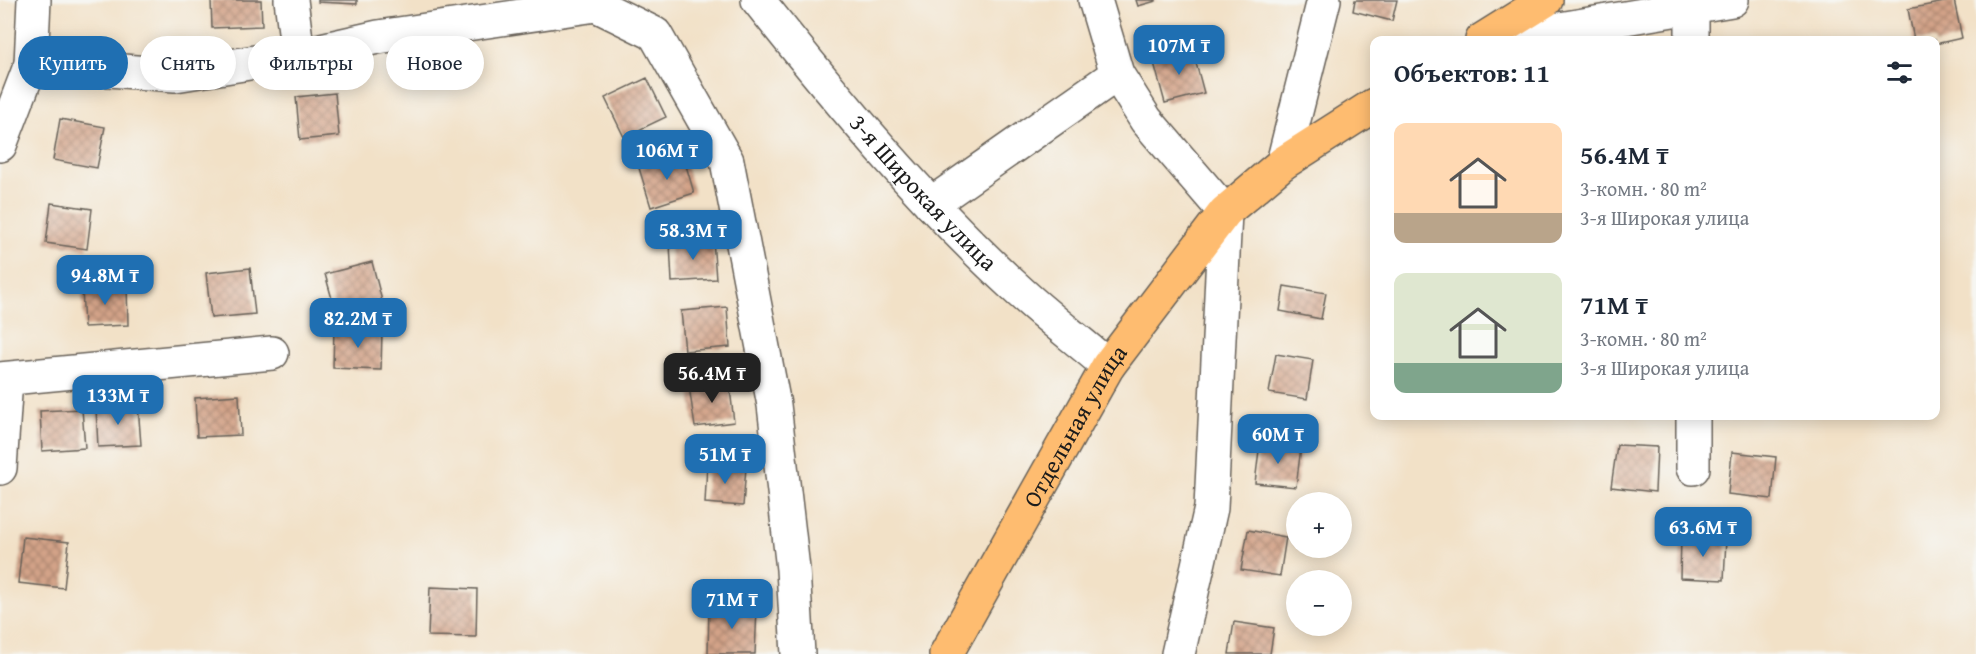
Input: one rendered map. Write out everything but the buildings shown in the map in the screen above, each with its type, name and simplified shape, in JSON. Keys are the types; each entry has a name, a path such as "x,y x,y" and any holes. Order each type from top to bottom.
{"main road":[{"path":"1488,36 1546,0"},
{"name":"Отдельная улица","path":"946,654 1108,366 1225,212 1283,163 1370,108"}],"street":[{"path":"32,36 34,0"},
{"path":"291,0 296,36"},
{"name":"3-я Широкая улица","path":"758,0 833,95 931,204 1017,289 1108,366"},
{"path":"1095,0 1117,74 1146,120 1225,212 1211,508 1178,654"},
{"path":"1283,163 1324,0"},
{"path":"1518,36 1732,0"},
{"path":"374,38 596,5 656,34 727,161 774,405 793,569 798,654"},
{"path":"1692,6 1692,36"},
{"path":"128,71 175,75 248,64"},
{"path":"931,204 1117,74"},
{"path":"0,145 21,90"},
{"path":"0,468 3,379 272,353"},
{"path":"1693,420 1693,468"}]}
